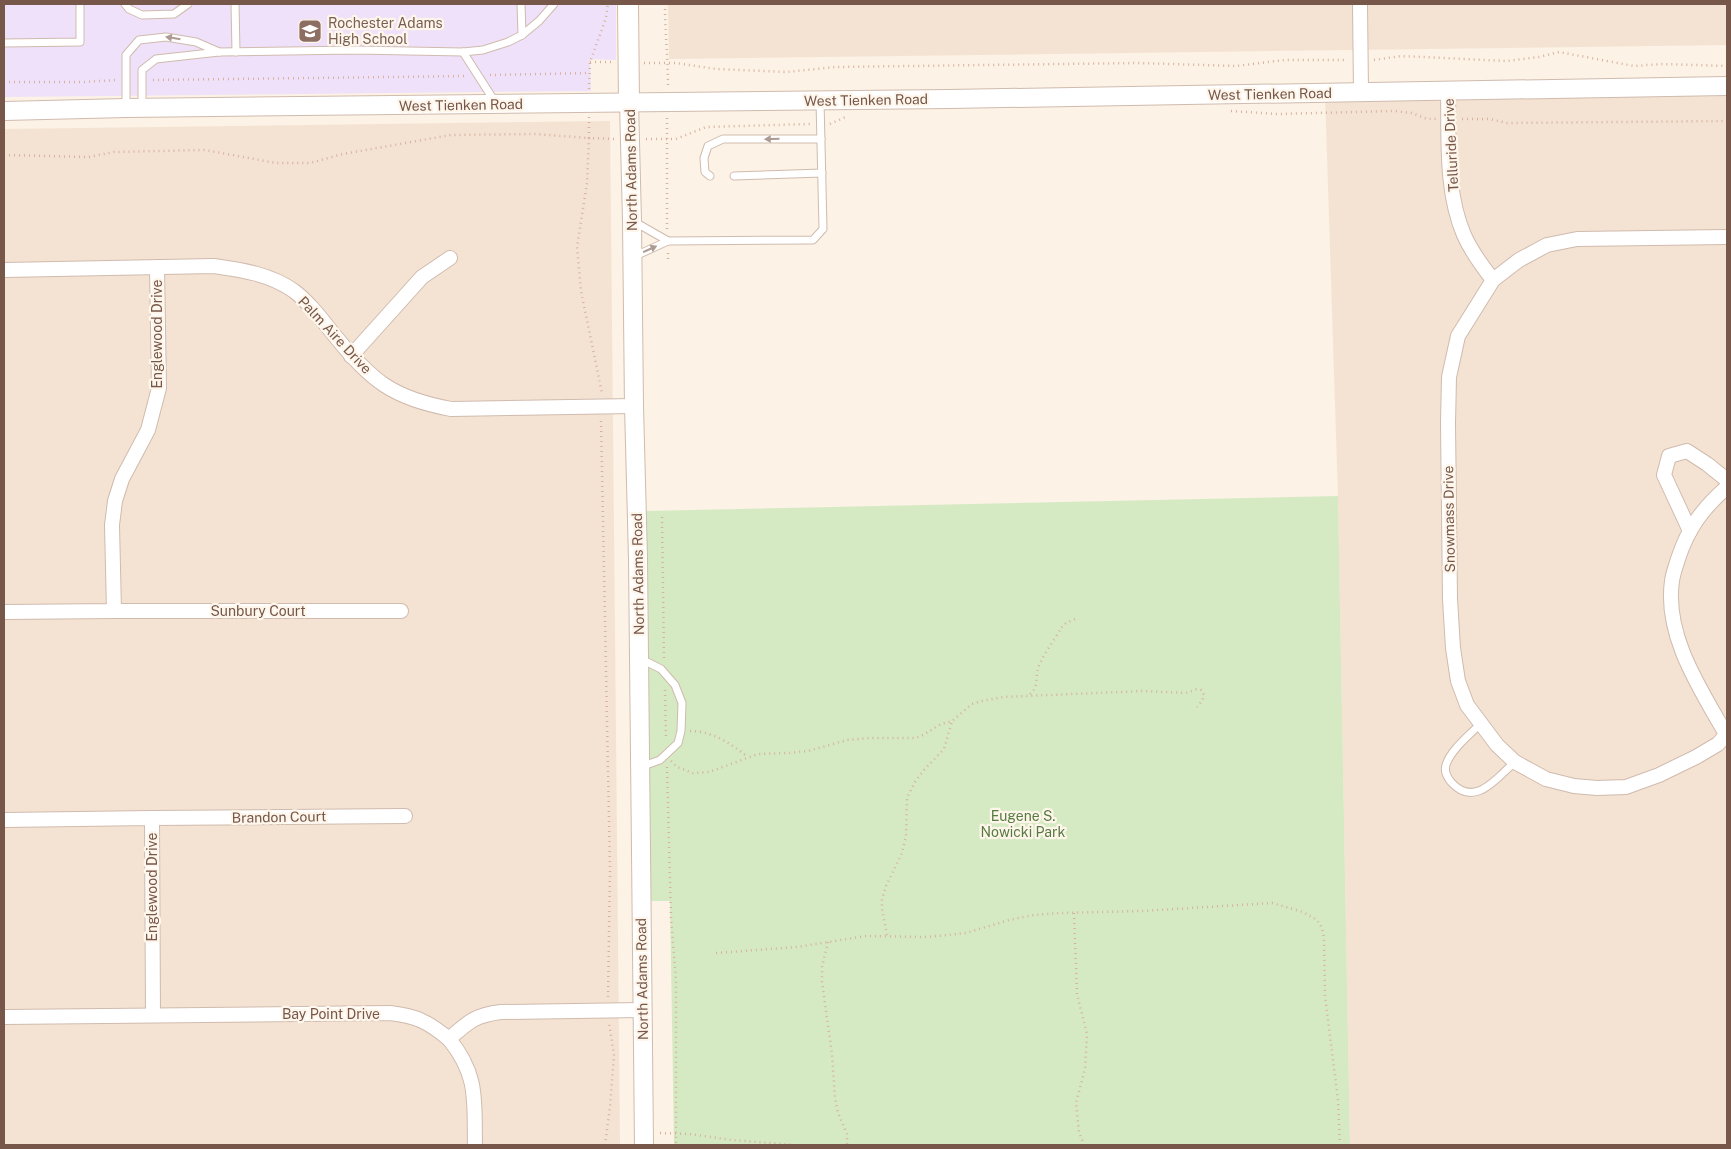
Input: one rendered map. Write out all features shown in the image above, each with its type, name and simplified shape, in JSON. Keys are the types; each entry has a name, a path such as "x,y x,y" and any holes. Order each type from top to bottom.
{"main road":[{"name":"North Adams Road","path":"628,4 629,102"}],"street":[{"path":"1360,4 1361,92"},
{"name":"West Tienken Road","path":"4,111 1727,86"},
{"name":"Telluride Drive","path":"1448,91 1450,170 1455,206 1474,254 1493,280"},
{"name":"North Adams Road","path":"629,102 638,559 644,1140"},
{"name":"Snowmass Drive","path":"1727,237 1577,239 1547,245 1519,260 1493,280 1458,336 1449,377 1450,598 1453,648 1458,681 1467,705 1497,745 1515,762 1546,779 1597,788 1626,787 1659,775 1696,757 1718,744 1727,735"},
{"path":"351,356 422,277 450,258"},
{"name":"Palm Aire Drive","path":"4,270 214,266 246,270 273,279 294,291 314,309 351,356 378,382 398,394 422,403 450,409 634,406"},
{"name":"Englewood Drive","path":"114,610 112,525 115,501 122,479 148,430 158,388 157,267"},
{"path":"1690,531 1664,475 1669,456 1687,451 1727,480"},
{"path":"1727,488 1697,518 1682,546 1672,581 1672,620 1686,660 1727,735"},
{"path":"4,612 114,610"},
{"name":"Sunbury Court","path":"114,610 401,611"},
{"name":"Brandon Court","path":"152,818 405,816"},
{"name":"Englewood Drive","path":"4,820 152,818 153,1015"},
{"path":"449,1039 467,1022 484,1014 501,1012 642,1010"},
{"name":"Bay Point Drive","path":"4,1017 390,1013 408,1015 432,1024 449,1039 458,1050 468,1069 474,1088 475,1145"}],"lane":[{"path":"4,43 80,42 80,4"},
{"path":"125,4 129,9 142,15 174,14 188,4"},
{"path":"235,4 236,52"},
{"path":"521,4 522,35"},
{"path":"134,108 142,80 142,70 156,59 219,52 355,50 463,52 495,47 522,35 539,21 554,4"},
{"path":"134,108 126,80 126,55 138,40 166,37 196,42 219,52"},
{"path":"463,52 497,104"},
{"path":"632,257 668,241 813,240 823,229 820,100"},
{"path":"710,176 705,172 704,158 708,146 723,140 820,139"},
{"path":"734,176 822,173"},
{"path":"632,221 668,241"},
{"path":"638,658 661,669 665,673 675,685 682,703 681,731 678,743 660,760 640,767"},
{"path":"1481,723 1450,756 1445,766 1446,775 1450,781 1462,791 1480,791 1489,786 1515,762"}],"path":[{"path":"589,82 590,62 606,18 608,4"},
{"path":"665,4 668,77"},
{"path":"1375,60 1401,56 1507,61 1539,57 1559,52 1634,66 1662,64 1727,66"},
{"path":"668,62 730,70 787,72 844,67 1129,63 1236,66 1286,60 1344,60"},
{"path":"142,80 589,73"},
{"path":"4,82 126,80"},
{"path":"1222,111 1277,114 1395,111 1412,113 1427,119 1490,119 1507,124 1727,121"},
{"path":"666,139 676,139 706,127 832,124 853,114"},
{"path":"589,123 587,183 577,247 581,292 600,382 602,406 600,424 610,870 607,1010 614,1054 610,1108 604,1145"},
{"path":"666,125 668,259"},
{"path":"4,155 89,157 114,152 204,150 276,163 310,163 343,154 451,135 535,134 589,138"},
{"path":"662,517 670,918 676,980 676,1145"},
{"path":"1029,695 1037,685 1037,670 1040,662 1061,628 1074,619"},
{"path":"666,755 677,767 693,772 709,772 758,754 789,753 854,740 915,738 941,724 952,721 972,704 1029,695 1087,695 1143,691 1186,693 1197,689 1201,690 1204,696 1197,707"},
{"path":"886,935 882,899 886,886 902,854 906,836 907,798 923,771 944,749 952,721"},
{"path":"681,731 707,732 749,757"},
{"path":"716,953 788,947 866,936 926,937 948,935 1034,915 1074,912 1142,911 1272,904 1304,912 1316,920 1322,928 1324,938 1325,996 1338,1100 1340,1145"},
{"path":"1074,912 1077,994 1087,1034 1085,1069 1076,1103 1079,1132 1084,1145"},
{"path":"828,942 822,967 822,982 833,1064 835,1098 838,1113 847,1134 847,1145"},
{"path":"644,1140 676,1133 756,1143 795,1145"}],"shaded area":[{"name":"Rochester Adams High School","path":"4,4 616,4 616,60 590,59 591,91 4,97"},
{"path":"668,4 1727,4 1727,45 669,59"},
{"path":"1325,93 1727,96 1727,1145 1350,1145 1338,496"},
{"path":"610,121 620,1145 4,1145 4,129"}],"green space":[{"name":"Eugene S. Nowicki Park","path":"1338,496 1350,1145 674,1145 670,901 651,901 645,511"}],"place":[{"name":"Rochester Adams High School","path":"310,31"}]}
